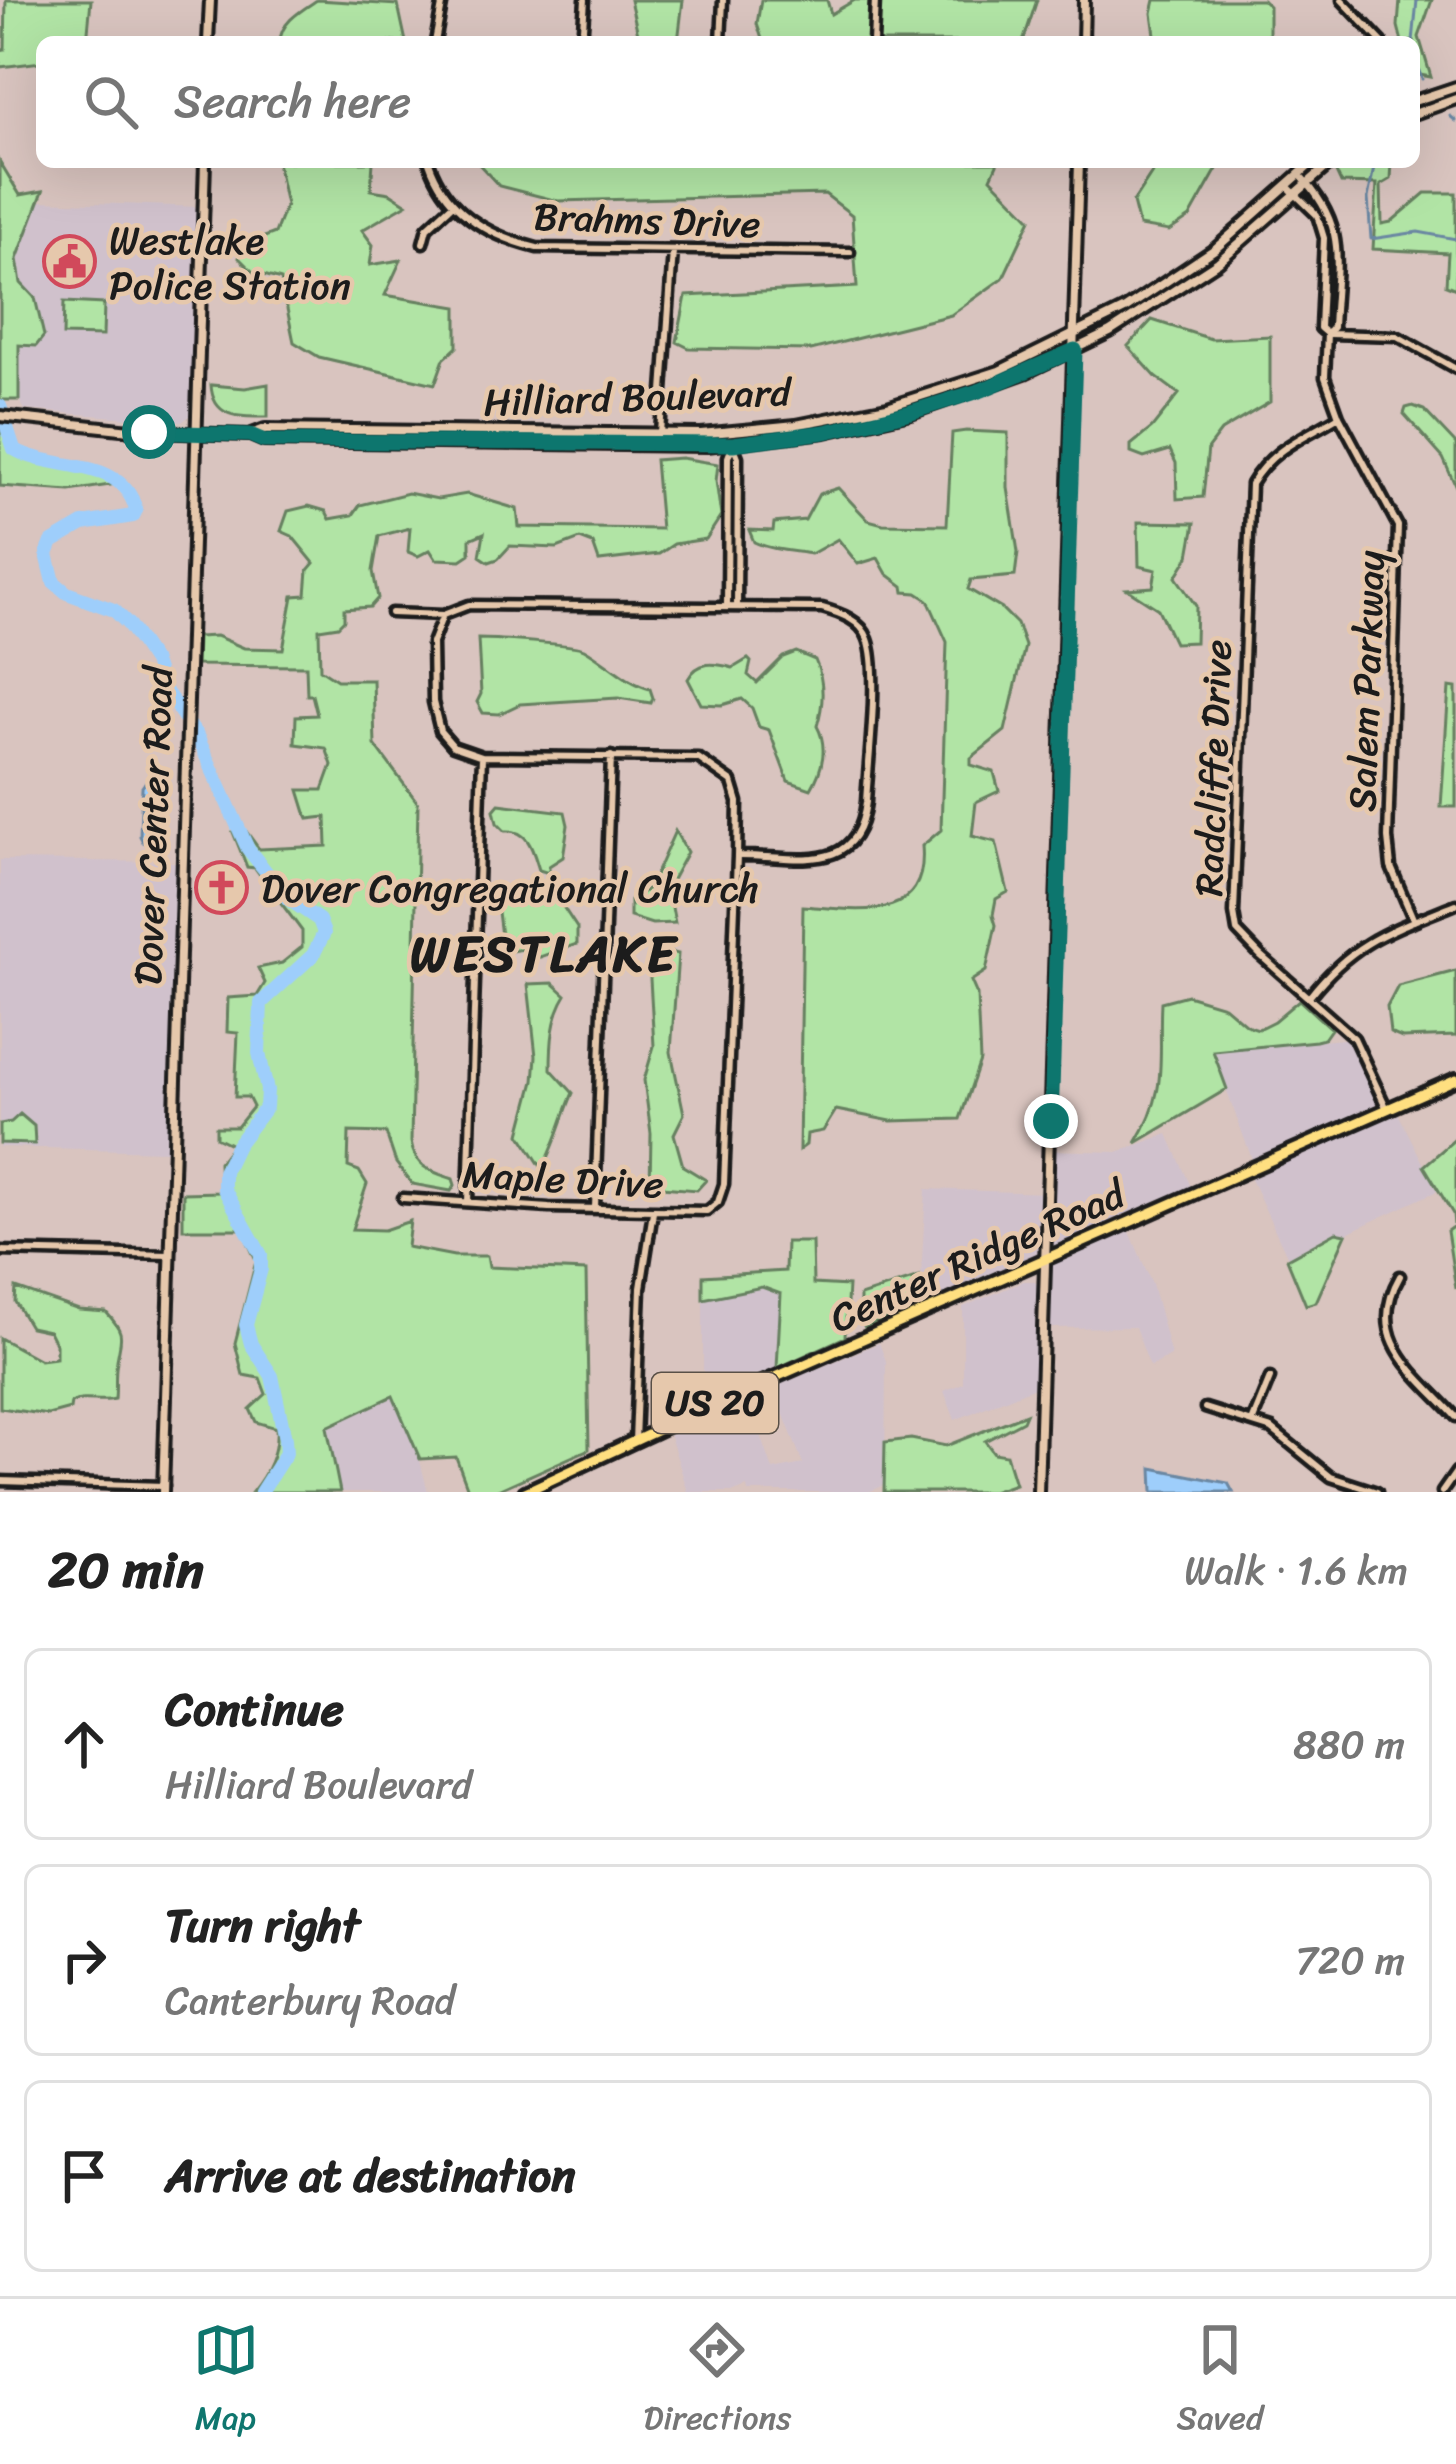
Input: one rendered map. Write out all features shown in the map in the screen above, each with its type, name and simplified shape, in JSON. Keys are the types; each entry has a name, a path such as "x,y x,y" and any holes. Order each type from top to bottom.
{"main road":[{"name":"Center Ridge Road","path":"525,1492 1456,1078"}],"street":[{"path":"208,36 210,0"},
{"path":"437,36 443,0"},
{"path":"582,36 584,0"},
{"path":"722,36 723,0"},
{"path":"872,36 875,0"},
{"path":"1083,36 1084,0"},
{"path":"1342,0 1376,36"},
{"path":"1420,105 1456,87"},
{"path":"1420,107 1456,99"},
{"name":"Dover Center Road","path":"164,1489 205,168"},
{"path":"422,243 427,228 453,204 437,185 431,168"},
{"path":"1038,1492 1079,168"},
{"name":"Hilliard Boulevard","path":"250,435 265,429 733,432 887,407 999,371 1075,336 1181,273 1235,233 1306,168"},
{"name":"Hilliard Boulevard","path":"2,417 250,435 264,441 660,447 733,444 839,430 982,390 1075,350 1162,301 1218,262 1325,168"},
{"path":"1299,174 1326,206 1337,241 1334,327 1327,334"},
{"name":"Salem Parkway","path":"1286,185 1317,215 1324,238 1320,328 1327,334 1325,377 1339,416 1398,526 1388,838 1390,867 1414,921"},
{"name":"Brahms Drive","path":"453,204 504,240 537,248 850,252"},
{"path":"660,447 674,251"},
{"path":"1327,334 1396,336 1456,368"},
{"name":"Radcliffe Drive","path":"1339,416 1280,448 1262,464 1251,484 1234,913 1237,931 1354,1038 1387,1109"},
{"path":"727,607 728,457 733,432"},
{"path":"733,444 738,457 737,607"},
{"path":"391,613 443,615 469,605 837,612 860,625 869,641 871,665 866,802 853,845 833,855 737,856 738,802 732,782 698,758 482,756 453,746 440,731 433,702 432,643 443,615"},
{"path":"468,1202 482,756"},
{"path":"596,1208 611,757"},
{"name":"Maple Drive","path":"403,1198 653,1212 706,1211 718,1202 724,1184 737,856"},
{"path":"1309,997 1334,965 1354,949 1456,904"},
{"path":"635,1441 640,1288 653,1212"},
{"path":"0,1251 170,1255"},
{"path":"1400,1276 1389,1294 1386,1323 1392,1346 1456,1417"},
{"path":"1253,1420 1270,1378"},
{"path":"1205,1408 1272,1429 1331,1477 1377,1492"},
{"path":"1442,1492 1456,1472"},
{"path":"0,1481 164,1489"}],"shaded area":[{"path":"40,201 201,207 193,392 190,415 182,422 25,410 19,400 18,344 35,298 21,283 17,259"},
{"path":"0,860 176,862 168,1151 0,1147"},
{"path":"1354,1038 1387,1109 1255,1167 1212,1051"},
{"path":"1398,1113 1437,1191 1289,1260 1250,1177"},
{"path":"1168,1134 1194,1194 919,1314 926,1189 1047,1193 1050,1150 1117,1152"},
{"path":"1128,1227 1152,1284 1171,1356 1150,1367 1135,1327 1049,1328 1050,1260"},
{"path":"1034,1281 1039,1287 1037,1386 955,1420 944,1391 963,1383 963,1307"},
{"path":"763,1287 781,1294 778,1371 703,1404 703,1299"},
{"path":"879,1343 886,1361 885,1484 869,1492 748,1492 747,1487 734,1492 688,1492 669,1433 748,1397 773,1470 803,1464 773,1387"},
{"path":"393,1396 416,1445 428,1492 340,1492 327,1427"}],"green space":[{"path":"6,0 91,0 88,36 36,36 36,63 0,67 0,50 5,49"},
{"path":"317,0 398,5 405,36 281,36 299,12"},
{"path":"630,0 683,0 679,36 639,36"},
{"path":"761,0 827,0 831,14 855,0 1037,0 1025,36 761,36 757,24"},
{"path":"1155,0 1263,0 1269,6 1269,36 1155,36"},
{"path":"1400,0 1432,0 1419,36 1400,36"},
{"path":"1420,40 1431,77 1420,75"},
{"path":"0,162 20,195 43,191 17,259 21,283 35,298 44,336 36,346 19,345 19,400 0,400"},
{"path":"278,168 373,168 371,190 390,193 407,204 362,230 373,245 370,265 401,260 385,295 457,307 457,347 444,359 435,384 319,357 294,342 281,280 253,272 239,258 244,245 275,233 286,205"},
{"path":"482,168 995,168 991,178 1031,219 1003,278 951,315 811,350 689,348 677,342 686,296 857,287 852,215 825,194 558,201 499,186"},
{"path":"1155,168 1218,168 1190,217 1169,231 1139,226 1133,202"},
{"path":"1392,168 1391,179 1381,185 1382,224 1391,222 1425,193 1456,193 1456,289 1446,285 1448,253 1373,249 1377,184 1341,183 1335,170"},
{"path":"64,302 104,304 103,336 63,335"},
{"path":"1152,320 1211,339 1270,336 1270,402 1221,431 1208,448 1203,497 1177,499 1176,463 1170,450 1144,458 1131,453 1131,445 1152,428 1179,394 1128,346"},
{"path":"268,384 268,417 230,414 217,404 211,385 245,388"},
{"path":"1413,406 1424,410 1456,444 1456,487 1443,458 1404,414"},
{"path":"0,430 28,458 95,472 117,484 70,491 0,486"},
{"path":"952,433 1008,433 1008,488 1018,552 1015,576 971,580 968,589 1017,624 1025,646 1005,731 971,758 971,765 994,772 999,791 976,802 972,836 996,842 1008,892 996,899 986,971 971,981 977,995 980,1061 960,1119 891,1121 836,1110 823,1131 807,1134 806,1145 799,1150 803,906 866,910 901,901 914,889 922,846 941,830 947,642 928,600 904,592 878,558 858,564 838,539 811,554 775,549 754,542 749,530 773,531 774,523 805,520 819,494 838,488 868,520 947,525"},
{"path":"681,458 718,464 721,516 706,539 674,544 659,554 599,561 593,544 580,539 557,548 510,546 489,562 480,556 484,533 470,539 470,554 461,560 436,559 430,550 418,556 408,552 410,528 379,536 373,571 378,598 370,607 344,609 344,620 338,626 319,629 320,669 337,680 373,680 375,745 418,803 411,1142 420,1163 453,1179 455,1185 451,1191 412,1184 396,1163 386,1133 349,1132 348,1167 359,1171 367,1184 352,1229 384,1230 410,1221 407,1247 454,1256 487,1256 489,1267 586,1271 589,1449 493,1492 469,1492 456,1457 420,1459 393,1396 327,1427 340,1492 252,1492 270,1462 276,1437 276,1428 256,1422 250,1409 266,1394 260,1378 243,1375 235,1343 256,1261 242,1229 183,1229 183,1193 220,1192 219,1162 232,1145 216,1137 216,1127 237,1127 253,1107 248,1097 235,1097 238,1033 227,1032 228,998 257,996 265,983 258,968 282,963 302,947 302,931 255,868 247,867 233,832 246,831 259,849 327,846 326,817 308,819 299,790 323,790 332,765 326,748 295,744 296,716 317,715 312,695 307,695 306,666 196,665 197,637 216,636 244,648 283,649 293,596 306,595 308,570 314,563 292,536 281,531 288,511 309,506 326,511 330,519 353,515 360,505 408,493 438,499 467,494 517,509 519,527 661,529 655,460"},
{"path":"1138,522 1195,523 1189,556 1176,577 1196,606 1195,642 1174,643 1158,609 1127,589 1153,587 1156,570 1139,566"},
{"path":"478,639 584,649 650,689 653,698 651,703 618,698 520,704 499,714 483,713 477,702 481,694"},
{"path":"796,652 815,660 822,684 817,726 823,758 811,789 788,781 769,730 759,727 752,708 742,699 701,704 688,679 702,666 733,668 748,659 748,675 757,683 783,657"},
{"path":"1449,687 1456,688 1456,807 1441,807"},
{"path":"499,804 565,812 563,857 549,866 549,873 539,870 525,837 497,823 494,810"},
{"path":"675,831 687,852 668,887 675,923 652,924 630,917 630,901 650,887"},
{"path":"554,893 577,928 577,944 540,957 524,949 503,952 497,904 501,899"},
{"path":"655,949 678,954 671,1052 684,1114 674,1134 683,1166 706,1180 697,1190 650,1186 651,1133 644,1080 654,1046 650,979"},
{"path":"1456,971 1456,1036 1402,1038 1390,1033 1387,1007 1398,986"},
{"path":"553,983 566,995 555,1021 551,1069 573,1093 542,1168 520,1134 536,1056 528,984"},
{"path":"1187,995 1224,1006 1258,1029 1299,1000 1331,1029 1316,1041 1213,1051 1227,1089 1136,1143 1158,1090 1161,1002"},
{"path":"20,1114 34,1126 35,1144 0,1143 0,1124"},
{"path":"1456,1138 1456,1289 1447,1231 1454,1226 1453,1214 1424,1166"},
{"path":"1336,1232 1346,1234 1316,1302 1306,1305 1287,1259"},
{"path":"786,1242 812,1242 813,1284 848,1286 845,1337 777,1368 781,1294 762,1287 703,1299 703,1276 785,1271"},
{"path":"919,1277 919,1302 865,1328 860,1296"},
{"path":"16,1288 79,1310 106,1312 121,1338 115,1399 76,1401 70,1409 48,1415 0,1408 0,1338 40,1360 56,1358 49,1331 30,1327 15,1302"},
{"path":"1026,1414 1023,1421 985,1441 994,1453 1006,1455 1015,1484 992,1492 884,1492 885,1442 911,1439 946,1446"}],"water":[{"path":"147,780 157,786 159,839 150,844 140,836 142,787"},
{"path":"1152,1468 1228,1483 1233,1492 1153,1492"}],"waterway":[{"path":"1414,36 1417,0"},
{"path":"1420,74 1422,79"},
{"path":"1450,116 1456,121"},
{"path":"1374,168 1368,198 1371,239 1418,232 1456,239"},
{"path":"0,406 14,449 102,473 128,493 136,510 133,516 83,524 52,542 47,554 54,582 67,593 114,610 129,625 154,662 162,686 197,736 248,849 288,899 319,920 324,933 313,955 261,1003 259,1053 266,1107 237,1145 224,1172 224,1189 261,1255 246,1325 251,1344 272,1376 285,1439 286,1453 261,1492"}],"place":[{"name":"Westlake Police Station","path":"70,262"},
{"name":"Dover Congregational Church","path":"222,888"}],"district":[{"name":"WESTLAKE","path":"544,954"}],"route":[{"path":"149,432 250,435 264,441 733,444 853,427 911,412 982,390 1075,350 1051,1121"}]}
